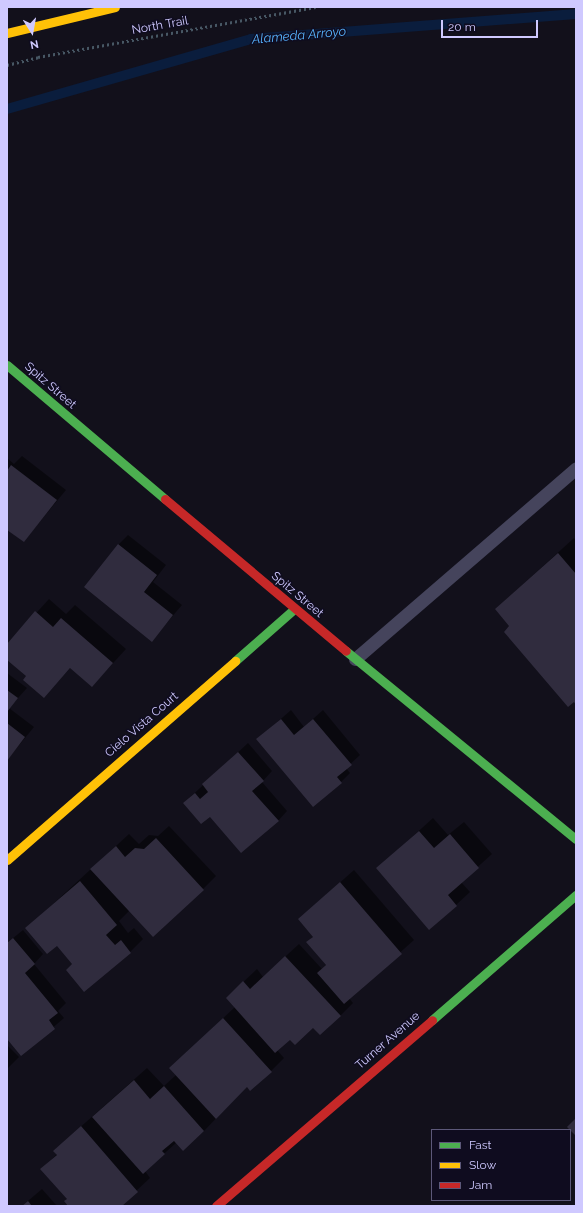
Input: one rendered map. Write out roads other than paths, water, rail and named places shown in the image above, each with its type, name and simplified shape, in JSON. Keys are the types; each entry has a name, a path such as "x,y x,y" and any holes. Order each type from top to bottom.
{"street":[{"path":"7,33 114,7"},
{"name":"Spitz Street","path":"7,365 294,609 576,839"},
{"name":"Cielo Vista Court","path":"7,860 294,609"},
{"name":"Turner Avenue","path":"216,1206 576,895"}],"lane":[{"path":"355,658 575,472"}],"waterway":[{"name":"Alameda Arroyo","path":"7,109 251,39 576,14"}]}
